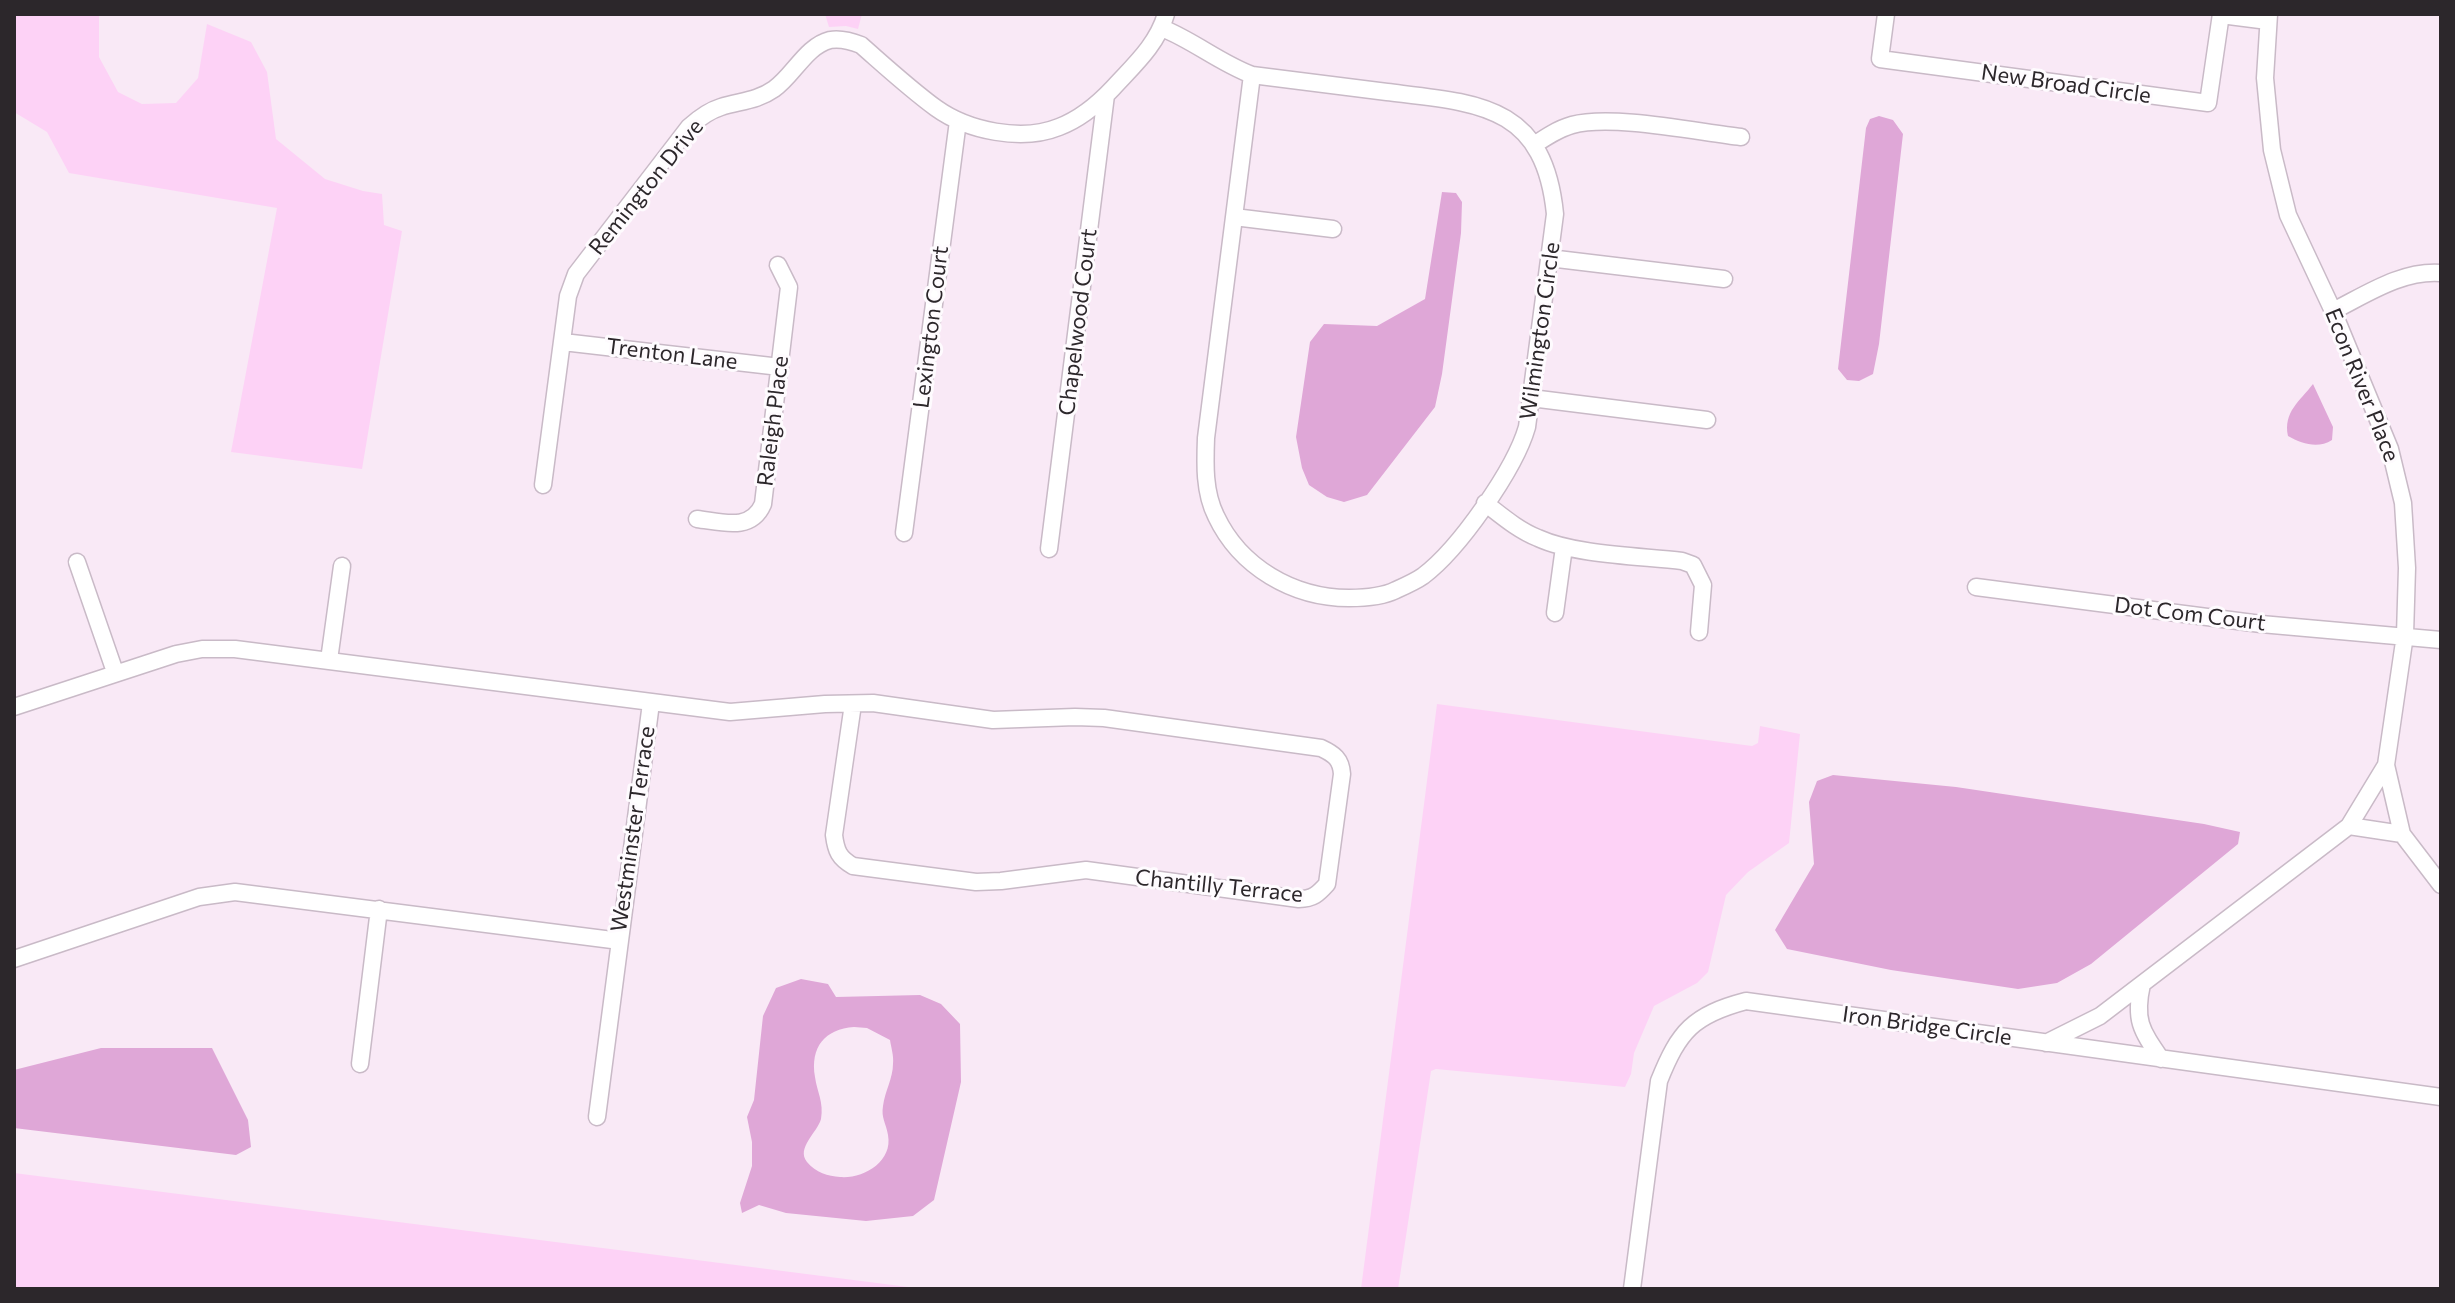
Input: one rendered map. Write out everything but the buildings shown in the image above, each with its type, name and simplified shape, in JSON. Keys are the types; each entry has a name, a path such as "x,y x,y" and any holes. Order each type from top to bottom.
{"street":[{"name":"New Broad Circle","path":"1886,14 1880,59 2208,103 2221,14"},
{"path":"2221,14 2268,17"},
{"name":"Econ River Place","path":"2268,17 2265,78 2272,150 2288,215 2333,311 2390,449 2403,503 2407,568 2405,635 2386,765"},
{"name":"Wilmington Circle","path":"1164,21 1231,67 1252,75 1482,106 1519,127 1544,162 1553,188 1555,214 1527,427 1521,449 1512,466 1445,556 1422,577 1393,592 1365,598 1328,598 1273,579 1235,545 1216,516 1208,491 1206,438 1252,75"},
{"name":"Remington Drive","path":"543,485 568,296 576,274 689,127 703,115 721,107 758,99 786,80 816,46 831,40 846,39 861,45 937,109 958,121 984,129 1033,133 1058,128 1085,114 1106,95 1148,50 1164,21"},
{"name":"Chapelwood Court","path":"1049,549 1106,95"},
{"name":"Lexington Court","path":"904,533 958,121"},
{"path":"1534,145 1553,132 1592,122 1741,137"},
{"path":"1234,217 1333,229"},
{"path":"1549,258 1724,279"},
{"name":"Raleigh Place","path":"697,519 741,524 759,514 763,504 789,287 778,265"},
{"path":"2333,311 2417,273 2441,273"},
{"name":"Trenton Lane","path":"563,342 780,367"},
{"path":"1531,398 1707,420"},
{"path":"1485,503 1538,539 1564,547 1682,561 1693,565 1703,585 1699,632"},
{"path":"1555,613 1564,547"},
{"path":"77,562 115,672"},
{"path":"329,660 342,566"},
{"name":"Dot Com Court","path":"1976,587 2261,624 2441,640"},
{"name":"Westminster Terrace","path":"14,707 115,672 202,649 235,649 329,660 651,703 620,941 235,892 199,897 14,959"},
{"name":"Chantilly Terrace","path":"651,703 730,712 853,704 873,703 993,720 1104,718 1321,748 1335,755 1342,774 1327,884 1309,899 1299,899 1086,870 976,882 853,866 842,860 835,849 834,835 853,704"},
{"path":"2045,1044 2100,1016 2349,826 2386,765"},
{"path":"2386,765 2402,834 2441,885"},
{"path":"2349,826 2402,834"},
{"path":"360,1064 379,909"},
{"path":"597,1117 620,941"},
{"path":"2142,984 2138,1004 2142,1031 2161,1059"},
{"name":"Iron Bridge Circle","path":"1632,1289 1659,1081 1671,1050 1689,1026 1719,1008 1746,1001 2441,1097"}],"shaded area":[{"path":"14,14 99,14 99,57 118,92 142,104 176,103 198,78 207,24 251,42 267,72 276,139 325,179 382,194 384,225 402,231 362,469 231,452 277,208 69,173 47,132 14,112"},
{"path":"825,14 862,14 858,29 829,27"},
{"path":"1879,116 1893,120 1903,134 1879,344 1873,374 1859,381 1847,380 1838,369 1866,128 1870,119"},
{"path":"1442,192 1456,193 1462,202 1461,233 1435,407 1367,495 1344,502 1327,497 1309,485 1296,437 1310,342 1324,324 1377,326 1425,299"},
{"path":"2313,384 2333,427 2332,440 2316,445 2288,436 2287,428 2290,413"},
{"path":"1437,704 1752,746 1758,743 1760,726 1800,734 1789,843 1748,872 1726,895 1708,972 1697,983 1654,1006 1634,1053 1631,1074 1625,1087 1436,1069 1431,1071 1398,1289 1361,1289"},
{"path":"1833,775 1956,787 2240,832 2238,844 2091,964 2057,983 2018,989 1891,970 1787,949 1775,930 1814,864 1809,802 1817,781"},
{"path":"801,979 828,984 836,997 920,995 941,1004 960,1024 961,1082 934,1200 913,1216 866,1221 786,1213 759,1205 742,1213 740,1203 752,1166 752,1142 747,1117 754,1100 763,1016 776,988","holes":["867,1028 890,1040 892,1052 893,1069 883,1110 888,1135 886,1153 867,1172 849,1177 827,1175 814,1169 804,1157 822,1113 814,1066 817,1049 835,1031"]},
{"path":"101,1048 212,1048 248,1120 251,1147 236,1155 14,1128 14,1070"},
{"path":"14,1173 924,1289 14,1289"}]}
